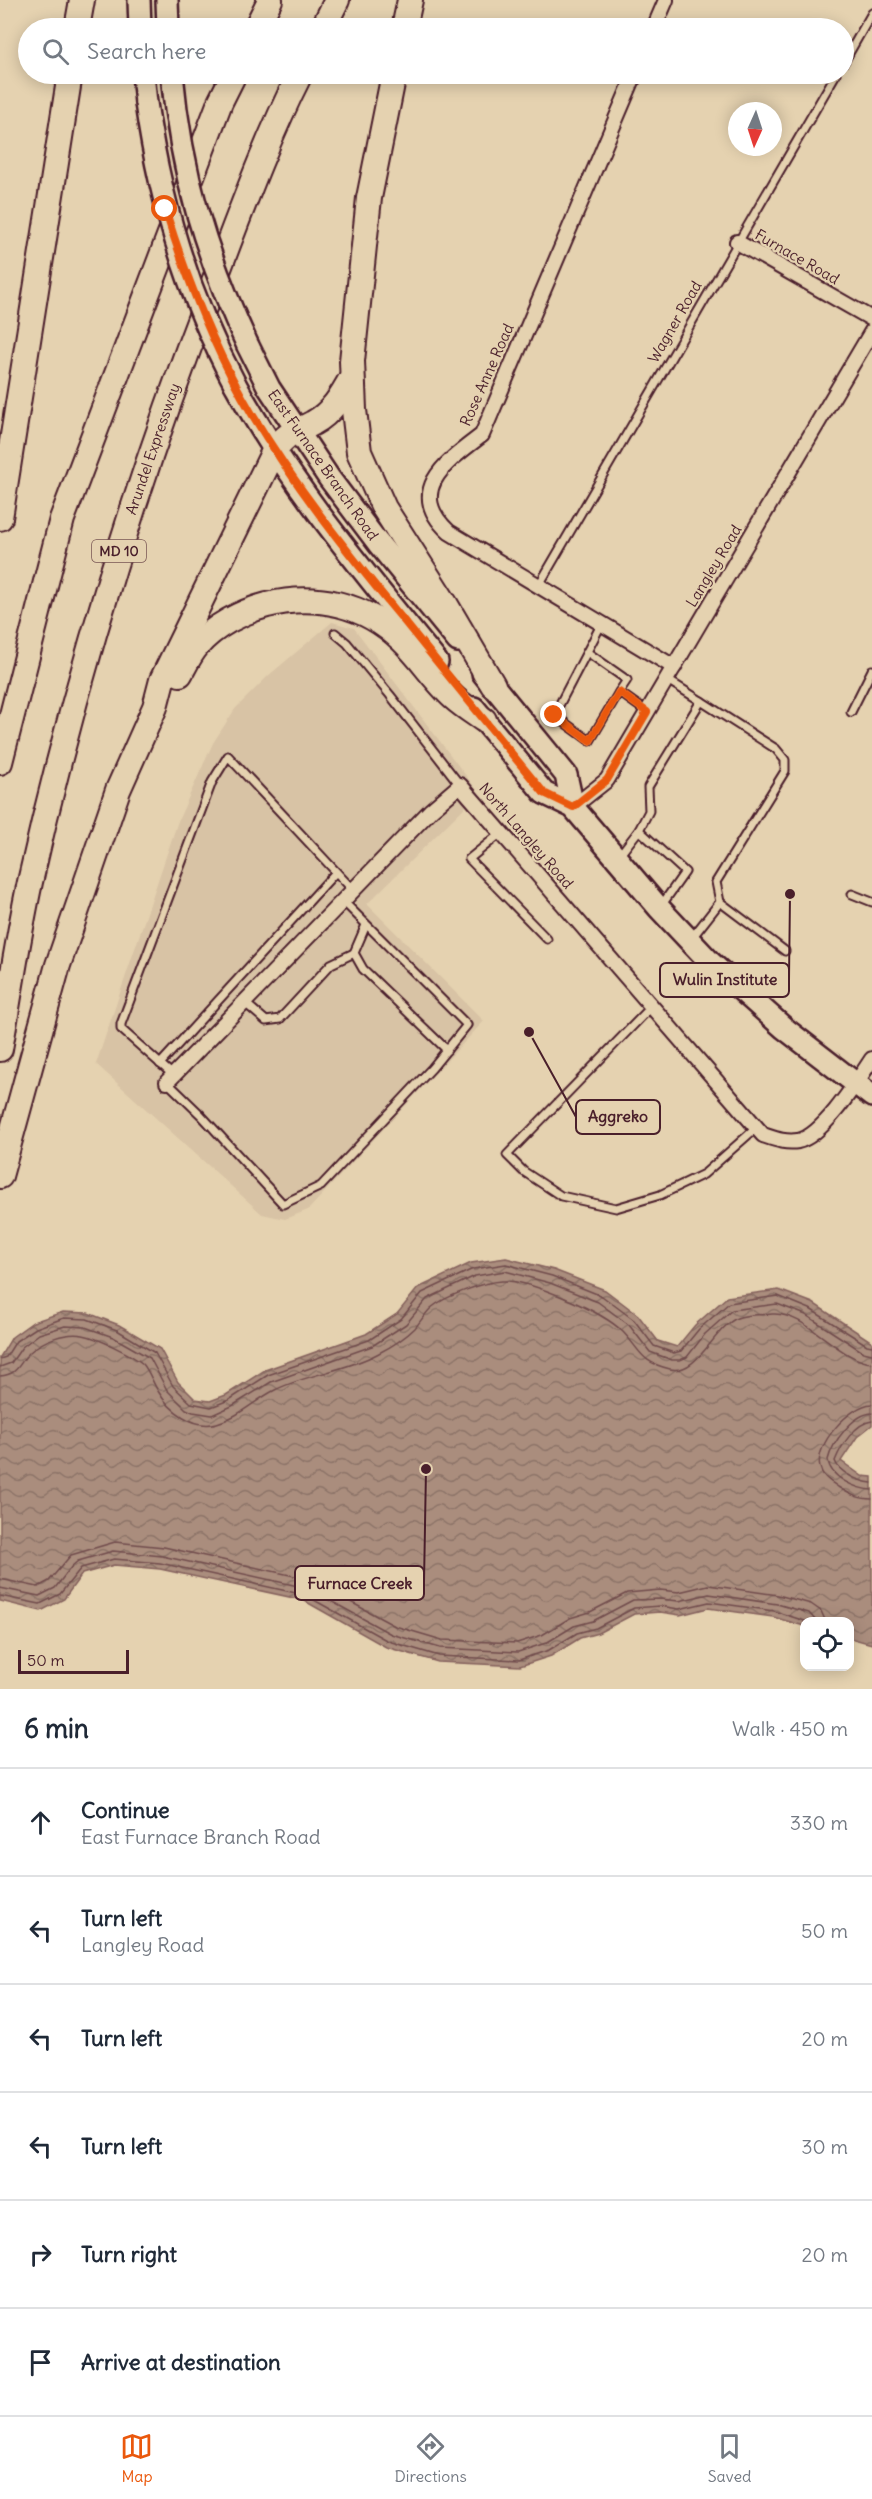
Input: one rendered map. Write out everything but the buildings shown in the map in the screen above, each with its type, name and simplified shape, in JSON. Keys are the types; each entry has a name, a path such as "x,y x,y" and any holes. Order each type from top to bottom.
{"highway":[{"path":"79,18 82,0"},
{"path":"244,18 252,0"},
{"path":"261,18 270,0"},
{"path":"328,18 337,0"},
{"path":"406,18 410,0"},
{"path":"0,518 68,84"},
{"path":"220,102 224,84"},
{"path":"0,762 62,519 220,102 229,84"},
{"name":"Arundel Expressway","path":"0,1049 30,883 75,706 120,548 177,378 248,195 295,84"},
{"path":"392,84 369,198 352,377 359,452 384,508 446,605 493,685"},
{"path":"0,1176 58,965 118,790 155,707 162,680 275,449 285,437 297,429 312,424 331,411 352,377"},
{"path":"155,707 173,685 197,646 222,625 239,615 259,608 291,600 318,600 351,607 379,622 402,639 453,697 484,720"}],"main road":[{"path":"139,0 140,18"},
{"path":"167,0 168,18"},
{"name":"East Furnace Branch Road","path":"143,84 154,162 180,257 192,291 236,384 275,449 361,570 544,793 573,807 659,908 752,1001 872,1096"},
{"name":"East Furnace Branch Road","path":"173,84 183,160 207,250 248,346 269,388 378,543 566,775 573,807"}],"street":[{"path":"658,18 666,0"},
{"name":"Rose Anne Road","path":"631,84 482,435 456,455 435,476 431,486 430,503 437,521 449,532 674,667"},
{"name":"Furnace Road","path":"737,242 872,319"},
{"name":"Langley Road","path":"573,807 607,780 872,331"},
{"name":"North Langley Road","path":"170,1079 430,810 460,785 763,1135 782,1142 801,1140 818,1130 872,1059"}],"lane":[{"path":"854,43 872,13"},
{"name":"Wagner Road","path":"539,585 831,84"},
{"path":"587,652 627,680 590,741 554,715 602,623"},
{"path":"335,633 347,643 390,695 460,785"},
{"path":"851,712 872,670"},
{"path":"666,679 776,749 785,760 785,771 716,882 720,902 785,951"},
{"path":"619,692 647,712"},
{"path":"617,860 639,830 649,810 648,787 701,702"},
{"path":"343,901 467,1025 366,1141 321,1186 283,1204 201,1115 160,1064 121,1029 121,1024 212,782 228,756 354,890"},
{"path":"639,830 685,872 659,908"},
{"path":"501,832 469,859 547,939"},
{"path":"160,1064 336,872"},
{"path":"852,894 872,902"},
{"path":"690,941 720,902"},
{"path":"244,1002 266,1021 280,1019 332,964 354,952 366,925"},
{"path":"354,952 363,969 447,1050"},
{"path":"651,1007 507,1155 523,1172 561,1196 616,1208 660,1195 704,1174 756,1128"}],"shaded area":[{"path":"332,622 354,628 479,793 367,904 484,1021 308,1210 285,1219 262,1214 96,1064 178,821 213,743 235,709 268,676"}],"water":[{"path":"506,1258 554,1270 605,1290 638,1315 658,1341 677,1347 695,1325 727,1297 779,1290 813,1303 872,1342 872,1425 857,1437 841,1461 862,1476 872,1477 872,1644 854,1639 854,1617 800,1617 800,1625 773,1617 708,1608 680,1615 660,1612 634,1614 598,1633 580,1638 551,1656 520,1666 438,1662 386,1647 303,1600 160,1569 114,1565 82,1574 64,1599 41,1611 0,1601 0,1357 12,1337 33,1322 63,1312 88,1313 119,1325 160,1349 178,1382 195,1399 210,1401 226,1395 265,1370 366,1334 397,1314 418,1288 471,1263"}],"place":[{"name":"Wulin Institute","path":"790,894"},
{"name":"Aggreko","path":"529,1032"},
{"name":"Furnace Creek","path":"426,1469"}],"route":[{"path":"165,209 192,291 232,377 252,414 284,463 361,570 544,793 573,807 607,780 647,712 619,692 590,741 554,715"}]}
